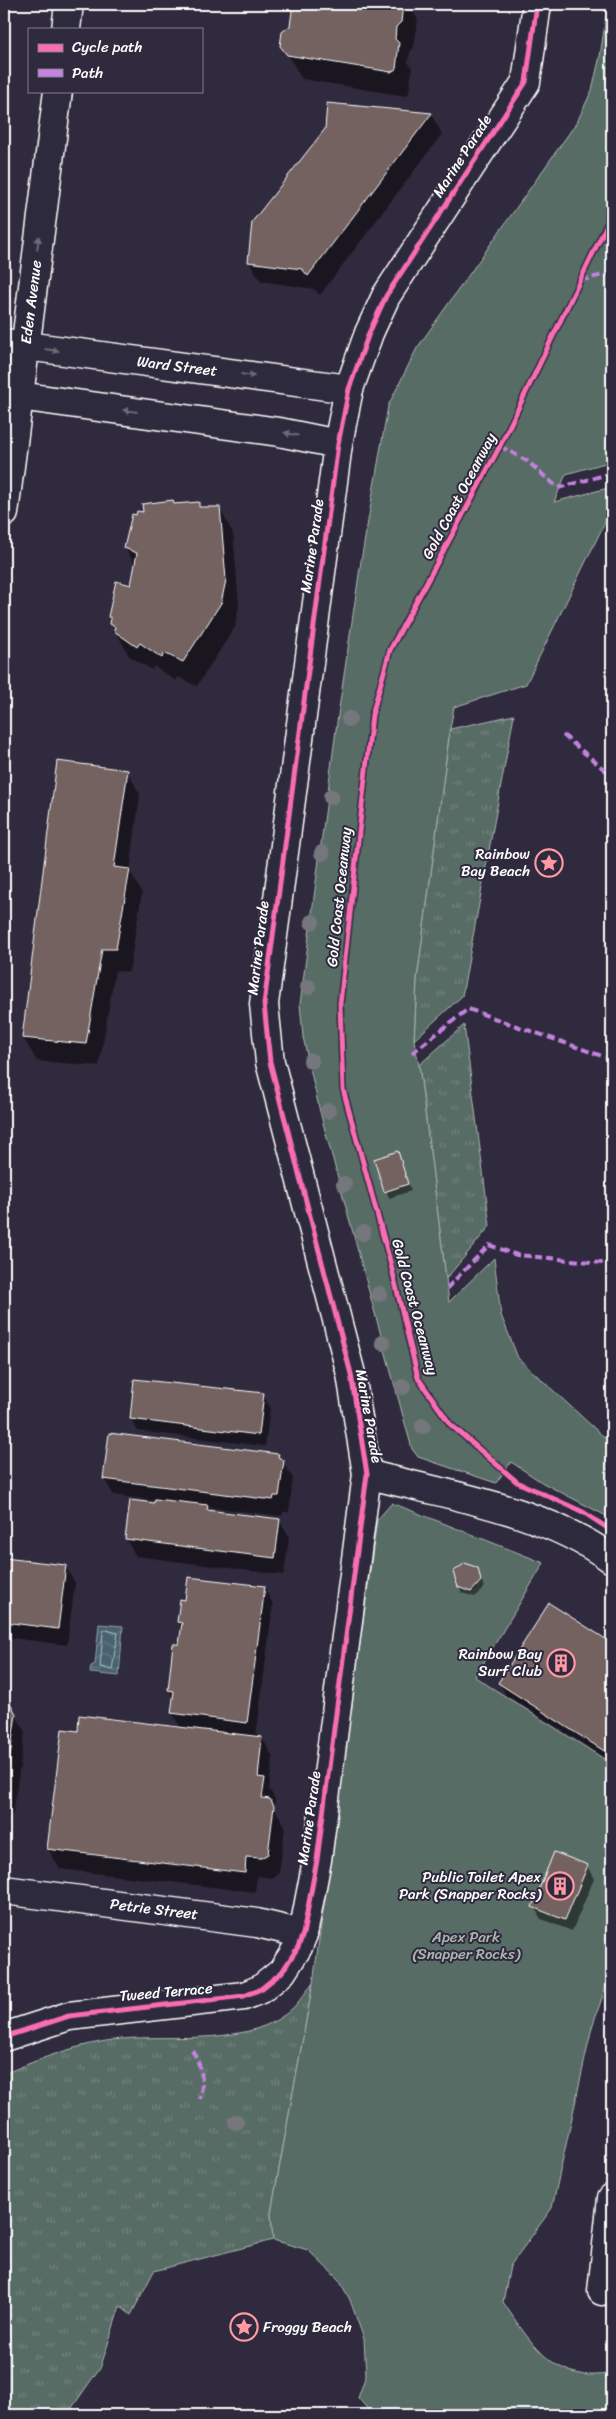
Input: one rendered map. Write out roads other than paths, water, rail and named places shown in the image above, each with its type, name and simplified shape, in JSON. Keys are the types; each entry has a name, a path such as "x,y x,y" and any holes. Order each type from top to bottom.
{"street":[{"path":"66,28 69,4"},
{"name":"Marine Parade","path":"303,1934 317,1860 367,1474 351,1374 270,1062 264,1004 338,444 349,389 369,333 386,296 526,82 537,4"},
{"name":"Eden Avenue","path":"4,513 15,345 58,92"},
{"name":"Ward Street","path":"15,345 90,362 349,389"},
{"path":"11,395 278,432 338,444"},
{"path":"367,1474 501,1507 558,1528 595,1547 612,1560"},
{"name":"Petrie Street","path":"4,1890 257,1923 303,1934"},
{"name":"Tweed Terrace","path":"4,2037 69,2016 244,1996 261,1989 282,1972 298,1947 303,1934"},
{"path":"602,2290 612,2198"}],"water":[{"path":"99,1624 123,1626 119,1676 90,1673 91,1666 95,1664"}],"place":[{"name":"Rainbow Bay Beach","path":"549,863"},
{"name":"Rainbow Bay Surf Club","path":"561,1663"},
{"name":"Public Toilet Apex Park (Snapper Rocks)","path":"560,1886"},
{"name":"Froggy Beach","path":"244,2327"}],"park label":[{"name":"Apex Park (Snapper Rocks)","path":"466,1946"}]}
